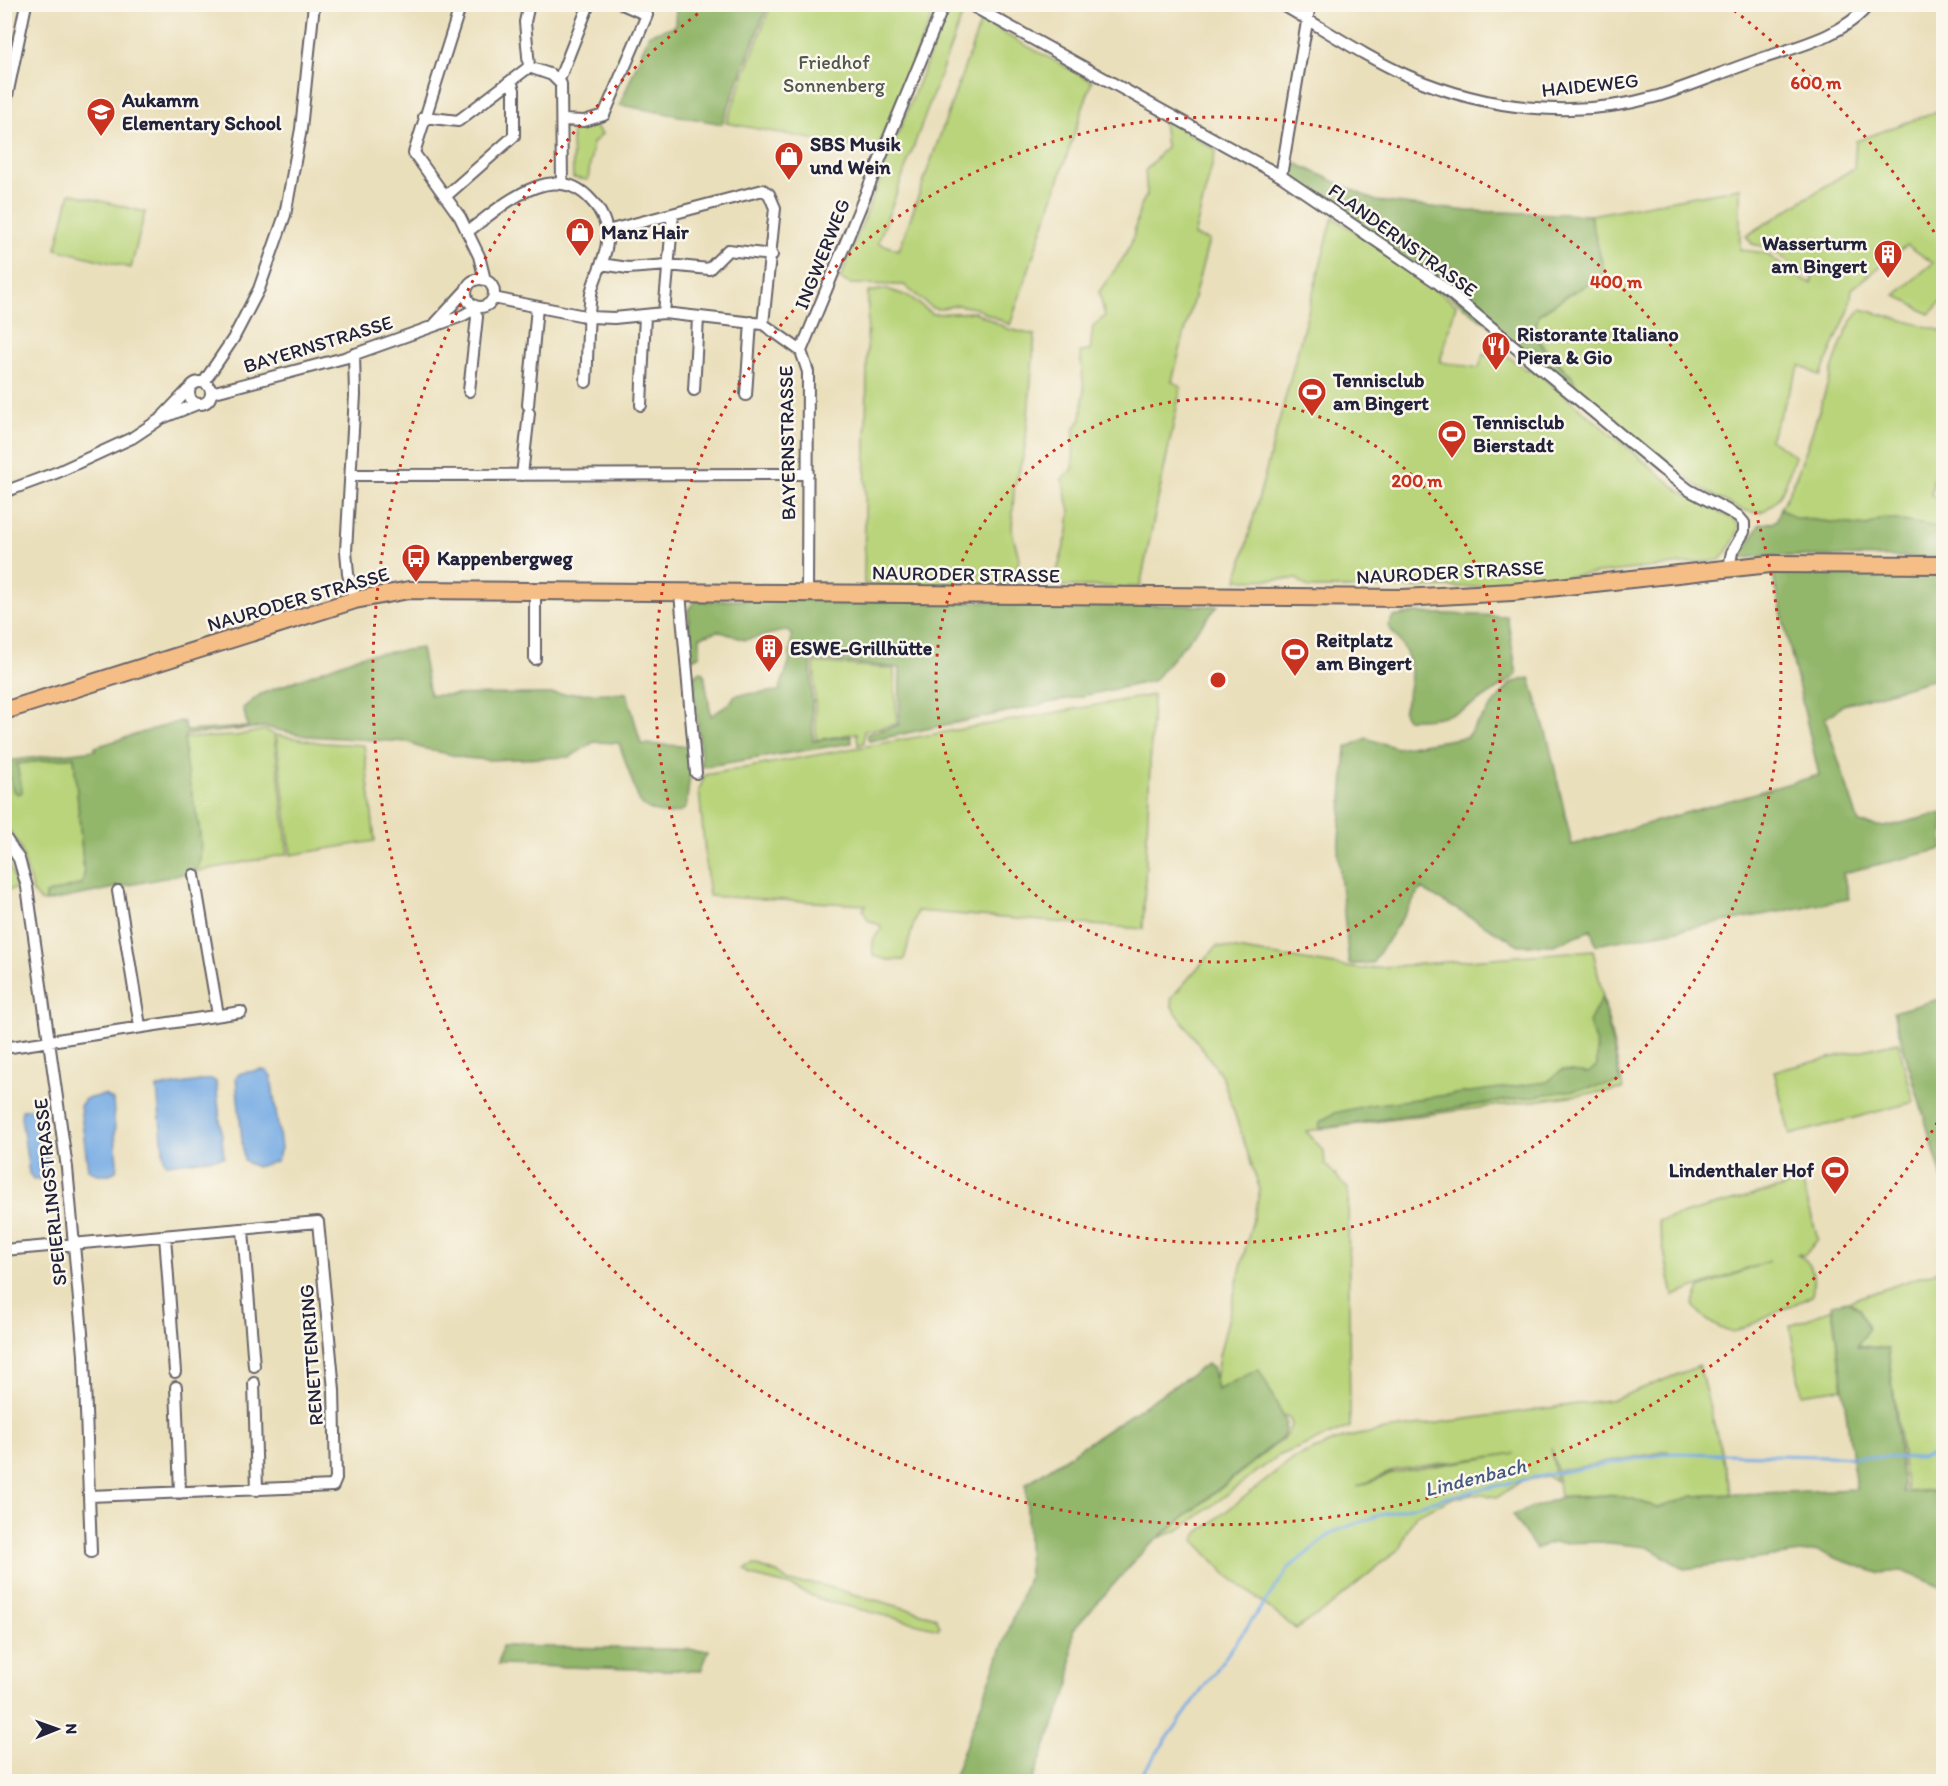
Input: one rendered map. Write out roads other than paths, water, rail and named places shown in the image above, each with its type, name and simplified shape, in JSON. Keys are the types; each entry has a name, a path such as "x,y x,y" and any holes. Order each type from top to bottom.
{"main road":[{"name":"NAURODER STRASSE","path":"4,711 356,600 409,590 1426,598 1512,592 1795,563 1944,565"}],"street":[{"path":"4,110 26,4"},
{"path":"204,382 256,296 283,223 301,129 314,4"},
{"path":"461,4 414,153 446,196 479,256 485,280 494,290 493,298 487,305 476,309"},
{"path":"529,4 525,22 530,67"},
{"path":"562,184 560,80 589,4"},
{"path":"562,120 584,121 604,115 647,15 622,4"},
{"name":"INGWERWEG","path":"801,351 839,265 881,155 944,4"},
{"name":"FLANDERNSTRASSE","path":"969,4 1281,176 1438,283 1689,490 1738,516 1744,523 1744,532 1732,552 1729,568"},
{"name":"HAIDEWEG","path":"1281,4 1406,75 1440,89 1473,99 1526,108 1572,109 1617,104 1678,88 1847,25 1869,4"},
{"path":"1281,176 1310,4"},
{"path":"424,117 458,121 530,67"},
{"path":"530,67 560,80"},
{"path":"446,196 514,136 514,90 511,81"},
{"path":"467,232 530,188 562,184 588,196 600,212 608,241 593,285 586,382"},
{"path":"607,231 763,190 769,194 776,208 763,324"},
{"path":"664,313 673,214"},
{"path":"601,264 628,268 668,264 709,269 728,250 772,255"},
{"path":"470,391 477,317 476,309 467,299 466,290 473,281 485,280"},
{"name":"BAYERNSTRASSE","path":"434,325 466,290"},
{"name":"BAYERNSTRASSE","path":"493,298 590,317 614,318 664,313 763,324 801,351 808,372 807,593"},
{"path":"522,475 537,307"},
{"name":"BAYERNSTRASSE","path":"211,393 354,354 476,309"},
{"path":"641,405 645,315"},
{"path":"694,390 698,318"},
{"name":"BAYERNSTRASSE","path":"746,395 751,322"},
{"path":"354,354 355,395 346,551 348,574 356,600"},
{"path":"162,418 193,383 204,382"},
{"path":"4,492 57,472 132,438 162,418 208,401 211,393 204,382"},
{"path":"188,390 191,400 197,404"},
{"path":"351,475 808,474"},
{"path":"535,592 535,659"},
{"path":"680,593 696,773"},
{"name":"SPEIERLINGSTRASSE","path":"4,836 19,859 27,888 63,1128 87,1402 91,1552"},
{"path":"194,875 218,1015"},
{"path":"118,891 140,1026"},
{"path":"4,1048 242,1012"},
{"name":"RENETTENRING","path":"4,1250 318,1222 334,1390 335,1483 325,1488 90,1496"},
{"path":"243,1230 254,1366"},
{"path":"165,1236 175,1372"},
{"path":"254,1383 257,1490"},
{"path":"176,1388 180,1493"}],"water":[{"path":"267,1071 271,1076 281,1148 277,1161 256,1167 244,1161 236,1077 241,1073"},
{"path":"212,1079 216,1082 224,1157 167,1164 164,1160 157,1088"},
{"path":"104,1095 113,1100 117,1164 116,1171 109,1174 95,1173 88,1169 80,1106 85,1099"},
{"path":"40,1108 49,1169 47,1177 33,1180 29,1173 21,1117 22,1110"}],"waterway":[{"name":"Lindenbach","path":"1136,1782 1290,1567 1333,1532 1377,1516 1455,1495 1555,1473 1672,1453 1921,1458 1944,1451"}],"place":[{"name":"Aukamm Elementary School","path":"101,138"},
{"name":"SBS Musik und Wein","path":"789,182"},
{"name":"Manz Hair","path":"580,258"},
{"name":"Wasserturm am Bingert","path":"1888,280"},
{"name":"Ristorante Italiano Piera & Gio","path":"1496,372"},
{"name":"Tennisclub am Bingert","path":"1312,418"},
{"name":"Tennisclub Bierstadt","path":"1452,460"},
{"name":"Kappenbergweg","path":"416,584"},
{"name":"ESWE-Grillhütte","path":"769,674"},
{"name":"Reitplatz am Bingert","path":"1295,678"},
{"name":"Lindenthaler Hof","path":"1835,1196"}],"park label":[{"name":"Friedhof Sonnenberg","path":"834,74"}]}
